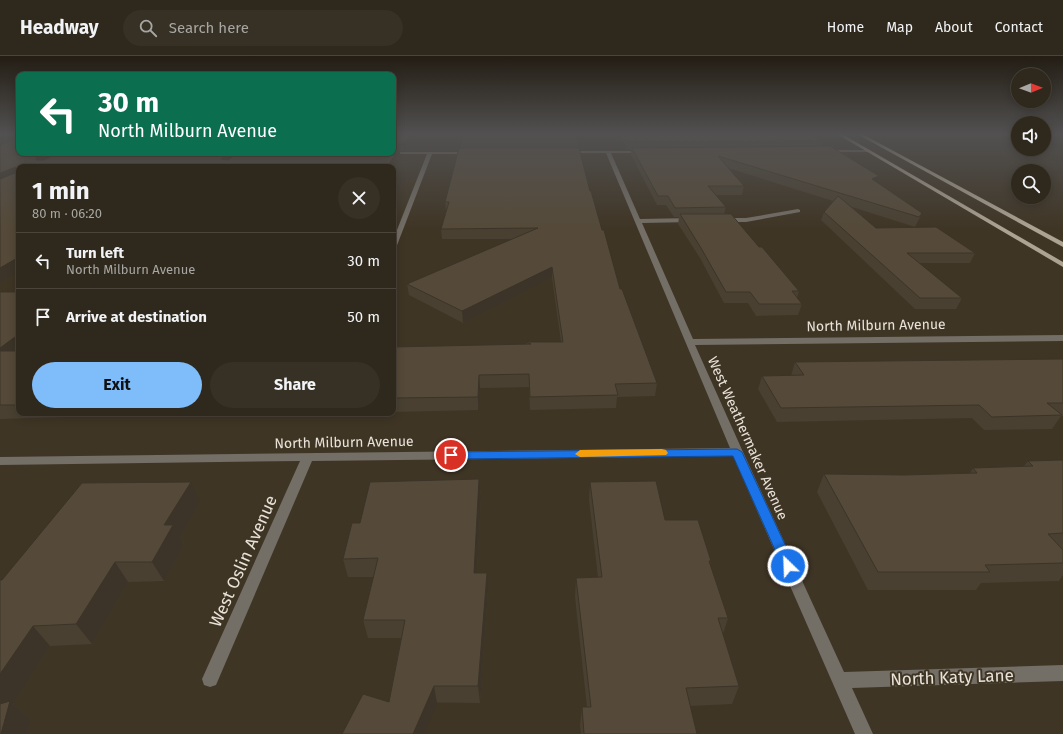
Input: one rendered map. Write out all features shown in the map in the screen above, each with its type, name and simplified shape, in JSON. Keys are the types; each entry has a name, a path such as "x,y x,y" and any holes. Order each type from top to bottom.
{"main road":[{"path":"893,166 1063,265"},
{"path":"917,166 1063,245"}],"street":[{"path":"396,240 425,166"},
{"name":"West Weathermaker Avenue","path":"614,166 737,452 864,734"},
{"path":"715,220 746,220 798,211"},
{"path":"637,221 699,220"},
{"name":"North Milburn Avenue","path":"690,342 1063,338"},
{"name":"North Milburn Avenue","path":"0,461 737,452"},
{"name":"West Oslin Avenue","path":"210,679 308,457"},
{"name":"North Katy Lane","path":"840,680 1063,673"}],"building":[{"path":"0,166 16,166 16,167 0,173"},
{"path":"454,166 584,166 602,230 604,230 620,289 622,289 657,383 615,384 618,395 530,397 529,374 479,375 478,397 396,398 396,347 563,342 552,267 462,311 407,284 538,228 441,229 449,202 445,202"},
{"path":"642,166 726,166 744,186 708,186 726,207 675,208 668,196 658,196"},
{"path":"750,166 862,166 879,176 872,179 922,213 919,217"},
{"path":"16,167 16,259 0,268 0,179 15,173"},
{"path":"838,196 876,228 936,227 975,253 907,253 962,298 920,298 824,212"},
{"path":"680,214 731,214 759,247 762,247 799,291 792,291 802,304 759,304 750,292 726,292"},
{"path":"0,292 16,292 16,336 0,348"},
{"path":"0,351 16,351 16,405 0,405"},
{"path":"1063,359 1063,403 1047,403 1062,415 992,417 979,405 781,408 762,376 804,375 795,362"},
{"path":"1063,460 1063,533 1048,534 1063,550 1063,563 985,565 990,572 878,572 824,474 904,475 977,473 973,468 1033,466 1028,461"},
{"path":"479,479 474,573 487,573 478,686 434,686 413,734 342,734 363,694 389,702 405,620 363,620 378,558 343,559 352,523 360,523 370,482"},
{"path":"656,481 665,520 698,520 711,561 709,561 728,618 718,618 739,686 686,688 697,734 584,734 582,707 591,707 576,578 602,577 590,482"},
{"path":"191,482 164,525 173,525 152,562 115,562 76,624 33,626 0,674 0,580 2,580 82,483"},
{"path":"10,701 1,734 0,734 0,704"}],"slow traffic":[{"path":"580,454 662,453"}],"route":[{"path":"451,455 737,452 788,566"}]}
